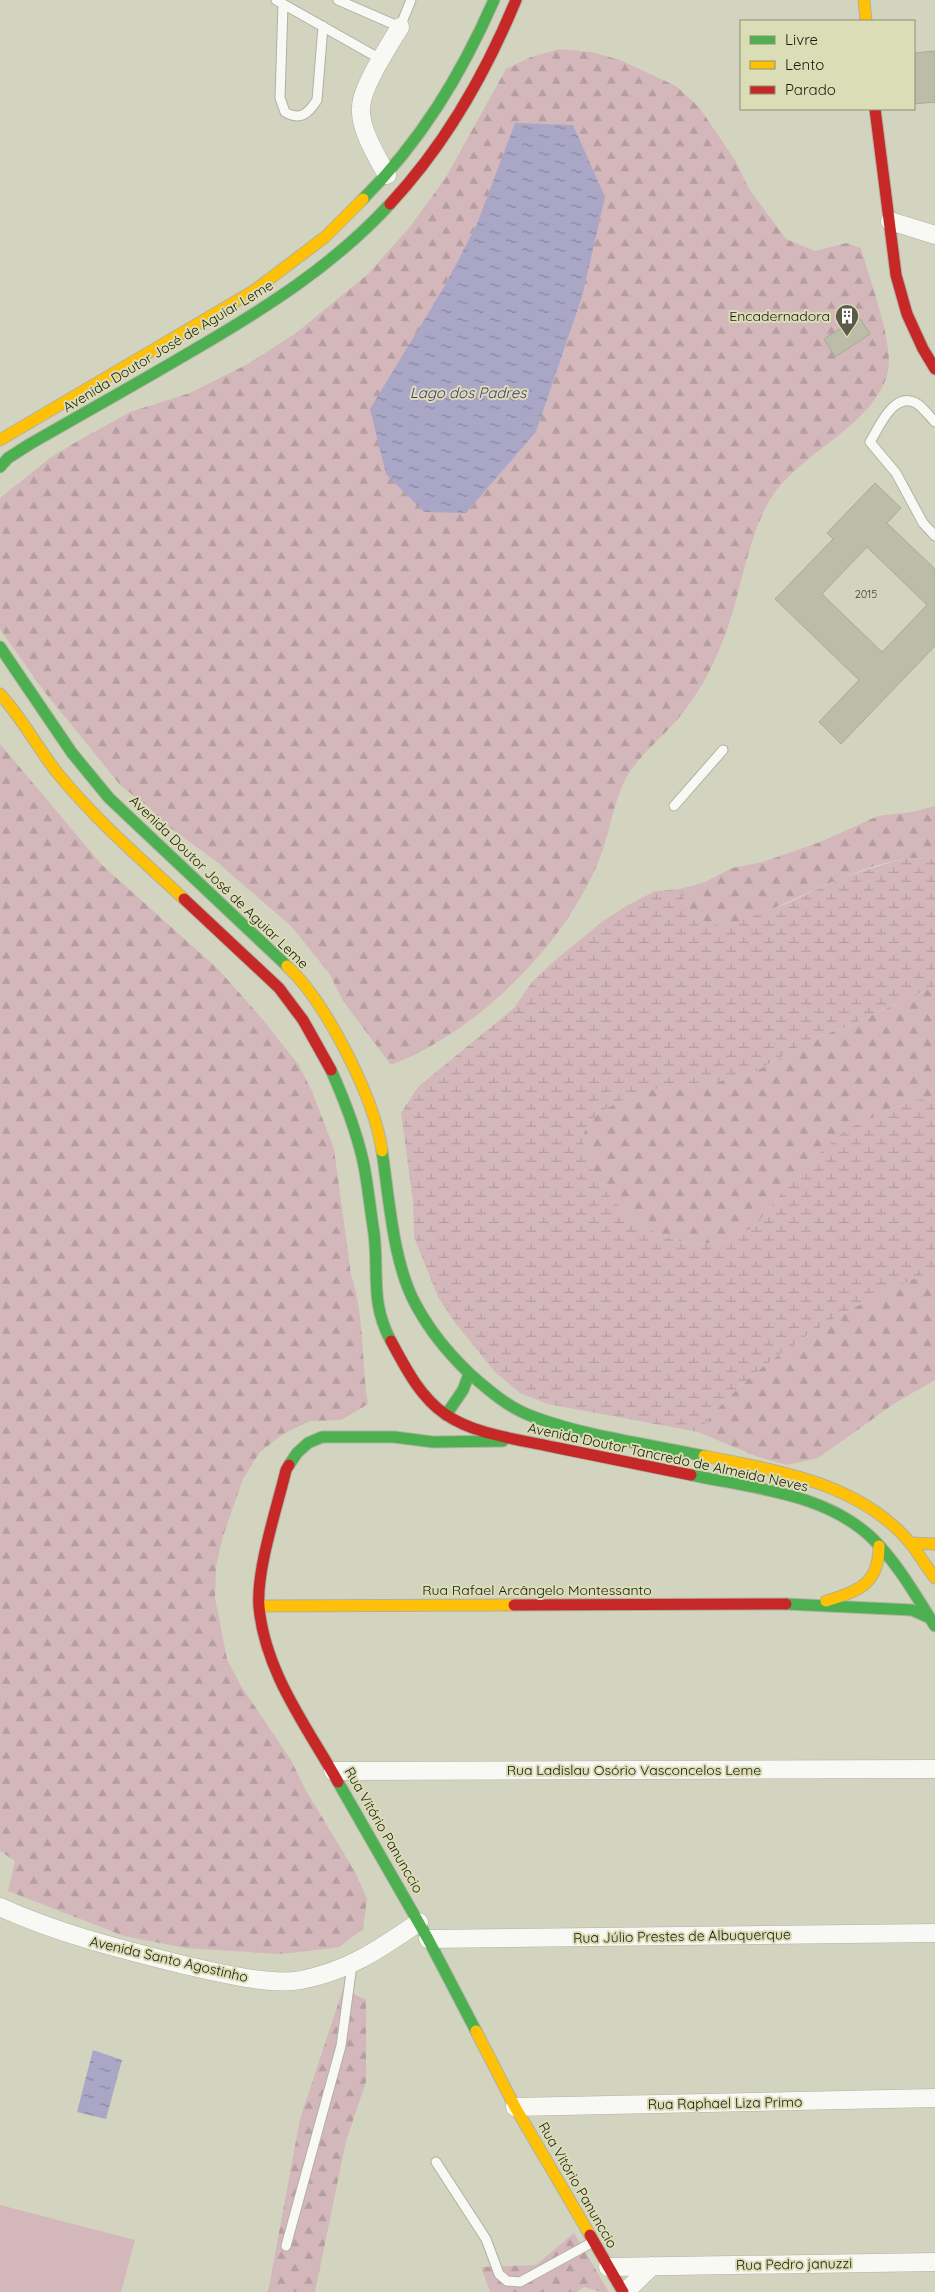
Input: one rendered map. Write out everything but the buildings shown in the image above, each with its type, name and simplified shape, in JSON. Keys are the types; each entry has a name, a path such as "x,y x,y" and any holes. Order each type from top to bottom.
{"main road":[{"name":"Avenida Doutor José de Aguiar Leme","path":"0,440 255,290 325,237 387,175 437,110 472,50 494,0"},
{"name":"Avenida Doutor José de Aguiar Leme","path":"0,467 8,458 30,444 254,315 307,279 358,236 395,199 424,164 473,93 504,30 516,0"},
{"path":"864,0 866,20"},
{"path":"875,110 896,275 907,314 923,349 935,369"},
{"name":"Avenida Doutor José de Aguiar Leme","path":"0,647 72,753 109,798 292,970 320,1007 343,1045 372,1110 381,1142 394,1234 404,1274 415,1304 442,1352 469,1374"},
{"path":"0,694 14,709 58,774 103,824 279,988 303,1020 324,1055 345,1102 363,1160 374,1236 376,1297 384,1326 404,1365 438,1417 463,1390 469,1374"},
{"name":"Avenida Doutor Tancredo de Almeida Neves","path":"469,1374 502,1400 534,1417 579,1430 790,1474 829,1486 859,1501 894,1527 910,1543 935,1577"},
{"path":"424,1376 422,1382 428,1399"},
{"name":"Avenida Doutor Tancredo de Almeida Neves","path":"438,1417 521,1440 794,1497 844,1518 879,1546 905,1578 932,1622"},
{"name":"Rua Vitório Panunccio","path":"394,1437 422,1427"},
{"name":"Rua Vitório Panunccio","path":"521,1440 433,1442 394,1437 322,1437 308,1443 297,1453 286,1470 262,1570 259,1606 264,1643 276,1674 419,1922 515,2107 624,2292"},
{"path":"910,1543 935,1544"},
{"name":"Rua Rafael Arcângelo Montessanto","path":"816,1604 847,1595 864,1586 876,1573 880,1561 879,1546"},
{"path":"905,1578 920,1580 935,1577"},
{"name":"Rua Rafael Arcângelo Montessanto","path":"259,1606 816,1604 912,1610 932,1622"}],"street":[{"path":"387,175 370,144 360,108 363,95 400,27"},
{"path":"890,221 935,235"},
{"name":"Rua Ladislau Osório Vasconcelos Leme","path":"333,1771 935,1769"},
{"name":"Avenida Santo Agostinho","path":"0,1907 75,1936 219,1973 257,1979 298,1980 326,1974 352,1965 384,1947 419,1922"},
{"name":"Rua Júlio Prestes de Albuquerque","path":"428,1939 935,1933"},
{"name":"Rua Raphael Liza Primo","path":"515,2107 935,2098"},
{"name":"Rua Pedro januzzi","path":"608,2267 935,2262"},
{"path":"624,2292 652,2266"}],"lane":[{"path":"338,0 400,27 411,0"},
{"path":"323,26 317,100 311,110 303,116 294,117 285,112 280,98 280,2 323,26 382,60"},
{"path":"935,422 918,403 909,400 899,402 891,409 870,442 896,473 915,511 935,536"},
{"path":"674,806 723,750"},
{"path":"286,2246 340,2046 352,1965"},
{"path":"436,2162 486,2239 498,2274 507,2281 520,2282 594,2242"}],"green space":[{"path":"560,49 591,52 620,60 676,86 699,107 735,160 749,189 786,239 815,251 846,243 861,248 884,328 889,359 888,371 881,389 869,406 854,422 786,479 773,495 756,529 729,625 713,664 683,712 641,757 625,780 599,860 584,892 564,923 541,954 486,1008 455,1031 423,1050 391,1065 343,1001 329,973 291,926 217,862 169,827 146,805 121,786 43,690 0,629 0,498 50,458 130,412 190,393 246,365 296,333 368,274 409,228 445,179 506,69 531,57","holes":["477,224 582,297 536,432 466,513 444,287"]},
{"path":"0,744 102,865 218,969 259,1015 298,1064 312,1091 334,1149 351,1275 359,1306 368,1404 341,1420 310,1421 283,1434 259,1453 243,1479 223,1536 216,1567 215,1598 227,1659 241,1686 291,1760 305,1789 355,1872 367,1899 363,1929 339,1947 279,1954 186,1948 124,1936 8,1891 15,1861 0,1851"},
{"path":"935,806 935,859 906,858 874,866 843,877 752,918 722,927 693,918 680,889 705,882 732,868 763,862 820,842 878,816 912,812"},
{"path":"906,858 935,859 935,986 850,1025 810,1040 756,1071 725,1080 655,1089 627,1098 599,1112 581,1136 590,1166 608,1193 628,1217 658,1234 691,1245 727,1241 755,1226 797,1174 846,1130 878,1114 909,1102 935,1096 935,1270 870,1300 806,1336 747,1380 721,1405 698,1432 548,1404 520,1393 495,1372 456,1324 438,1297 414,1237 413,1202 401,1113 418,1087 514,1008 532,982 554,961 602,922 628,905 655,891 680,889 693,918 723,927 786,904 843,877"},
{"path":"935,986 935,1096 909,1102 878,1114 797,1174 755,1226 728,1241 691,1245 658,1234 628,1217 608,1193 590,1166 581,1136 599,1112 627,1098 655,1089 725,1080 756,1071 810,1040 850,1025"},
{"path":"935,1270 935,1380 895,1403 818,1458 787,1465 758,1457 698,1432 721,1405 747,1380 806,1336 870,1300"},
{"path":"343,1989 366,2000 366,2082 346,2141 315,2292 268,2292 300,2119"},
{"path":"0,2205 135,2240 121,2292 0,2292"},
{"path":"574,2233 609,2292 601,2292 584,2287 577,2292 490,2292 481,2267 536,2265"}],"water":[{"name":"Lago dos Padres","path":"515,123 573,125 605,197 582,297 536,432 466,513 424,512 386,474 370,409 444,287 477,224"},
{"path":"93,2050 122,2060 106,2119 77,2112"}],"traffic: fast":[{"path":"363,199 403,154 438,106 468,55 494,0"},
{"path":"0,467 8,458 30,444 172,363 297,285 345,247 390,204"},
{"path":"0,647 72,753 109,798 287,966"},
{"path":"331,1070 341,1092 363,1161 374,1233 380,1314 391,1341"},
{"path":"382,1151 393,1230 408,1288 421,1315 433,1333 469,1373 508,1404 525,1414 575,1430 704,1456"},
{"path":"446,1415 463,1390 469,1374"},
{"path":"289,1465 297,1453 308,1443 322,1437 394,1437 433,1442 503,1441"},
{"path":"691,1475 787,1495 833,1511 873,1539 891,1559 935,1626"},
{"path":"786,1604 912,1610 930,1618"},
{"path":"338,1782 428,1939 476,2031"}],"traffic: slow":[{"path":"864,0 866,20"},
{"path":"0,440 255,290 325,237 363,199"},
{"path":"0,694 51,765 73,792 119,839 184,899"},
{"path":"287,966 302,982 317,1003 346,1053 370,1105 382,1151"},
{"path":"704,1456 760,1467 816,1482 867,1506 890,1523 911,1544 935,1578"},
{"path":"910,1543 935,1544"},
{"path":"826,1601 848,1594 865,1584 875,1569 879,1546"},
{"path":"259,1606 514,1605"},
{"path":"476,2031 515,2107 590,2235"}],"traffic: jam":[{"path":"390,204 429,157 462,108 491,55 516,0"},
{"path":"875,110 896,275 907,314 923,349 935,369"},
{"path":"184,899 279,988 303,1020 331,1070"},
{"path":"391,1341 414,1381 428,1399 445,1414 470,1427 511,1439 691,1475"},
{"path":"289,1465 286,1470 264,1557 259,1607 263,1631 278,1676 301,1720 338,1782"},
{"path":"514,1605 786,1604"},
{"path":"590,2235 623,2292"}],"place":[{"name":"Encadernadora","path":"847,337"}]}
